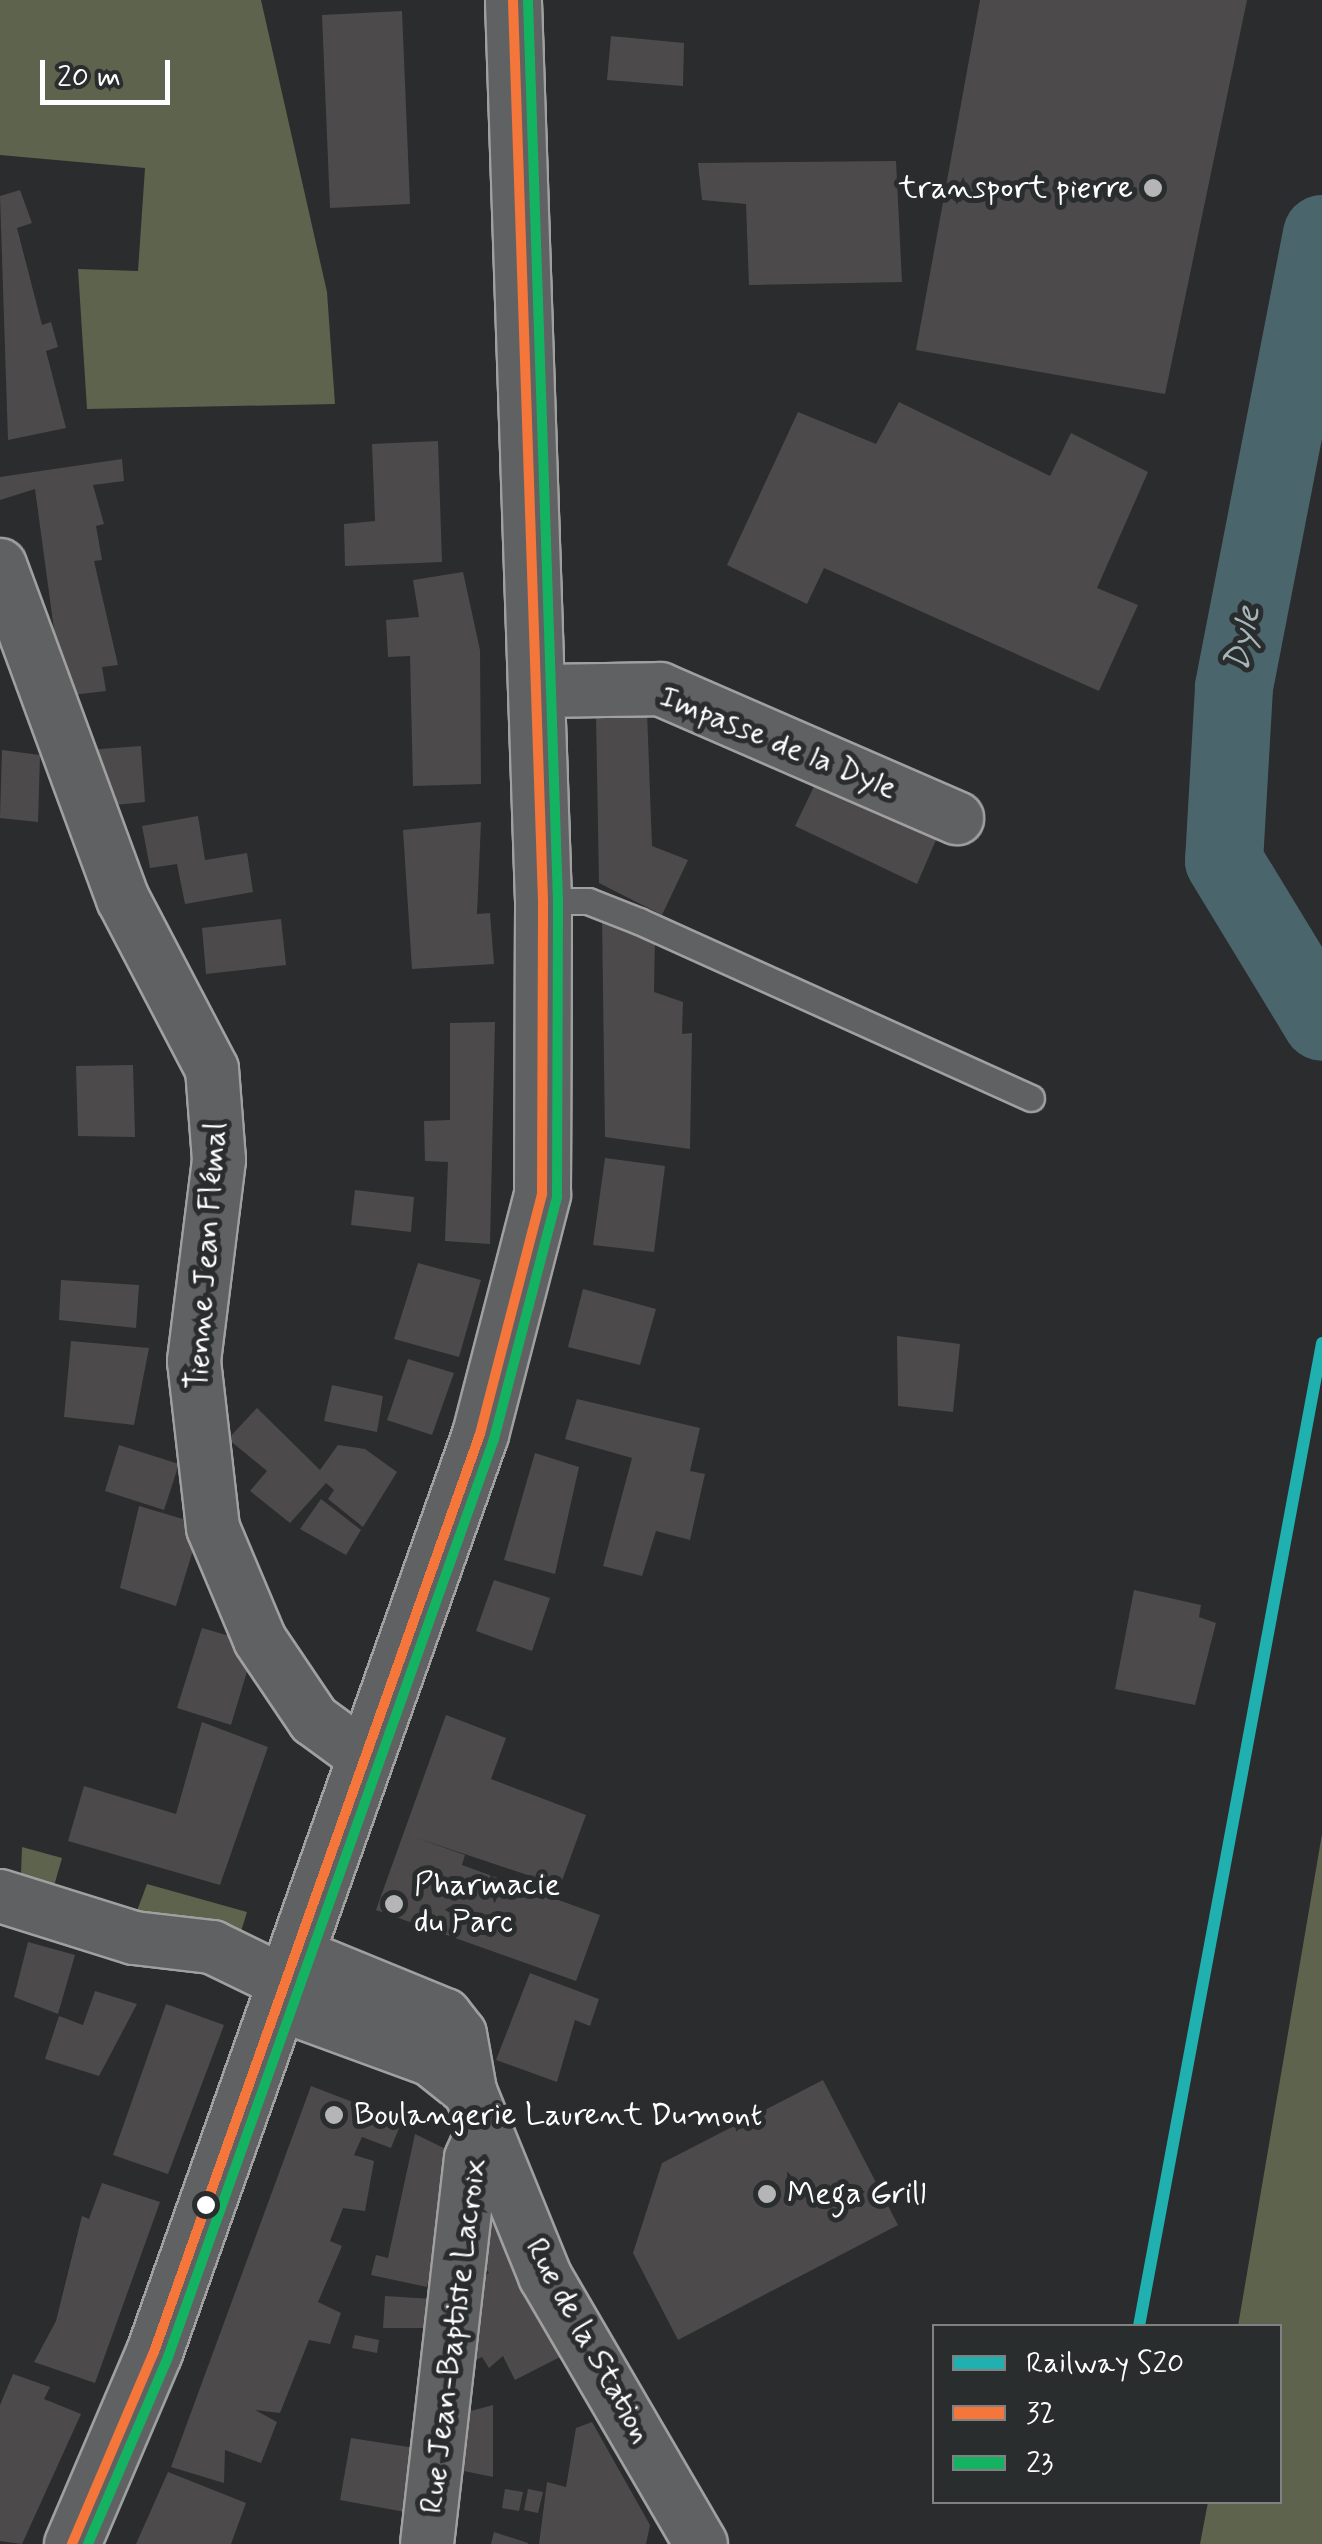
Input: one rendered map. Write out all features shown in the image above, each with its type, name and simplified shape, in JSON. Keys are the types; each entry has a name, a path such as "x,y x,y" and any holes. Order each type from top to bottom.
{"main road":[{"path":"72,2544 154,2352 480,1434 542,1194 543,902 514,0"}],"street":[{"name":"Tienne Jean Flémal","path":"0,565 123,899 212,1069 219,1160 194,1362 213,1528 260,1640 314,1720 366,1758"},
{"name":"Impasse de la Dyle","path":"535,691 660,689 957,818"},
{"name":"Rue de la Station","path":"0,1896 134,1938 212,1947 287,1980 445,2015 460,2034 477,2110 545,2276 698,2538"},
{"name":"Rue Jean-Baptiste Lacroix","path":"426,2544 477,2110"}],"lane":[{"path":"543,902 588,902 638,921 1031,1098"}],"green space":[{"path":"0,0 261,0 327,292 335,404 87,409 78,269 138,271 145,168 0,155"},
{"path":"1322,1834 1322,2544 1200,2544 1208,2504 1282,2504 1282,2324 1238,2324"},
{"path":"22,1847 62,1858 52,1893 21,1874"},
{"path":"147,1884 247,1912 239,1938 134,1919"}],"building":[{"path":"980,0 1247,0 1165,394 916,350"},
{"path":"402,11 410,204 330,208 322,15"},
{"path":"611,36 684,43 683,86 607,80"},
{"path":"896,161 902,282 749,285 746,204 702,200 698,163"},
{"path":"20,190 32,223 17,228 42,325 51,322 58,347 46,351 66,428 8,440 0,196"},
{"path":"899,402 1050,476 1071,433 1148,472 1097,588 1138,605 1099,691 824,568 807,604 727,565 798,412 876,444"},
{"path":"438,441 442,562 345,566 344,524 375,521 372,444"},
{"path":"122,459 124,481 93,485 104,524 96,526 102,560 94,561 118,665 102,667 106,691 63,696 35,489 0,500 0,477"},
{"path":"463,572 480,650 481,784 413,786 410,656 388,657 386,620 419,617 413,580"},
{"path":"647,711 652,846 688,860 662,915 599,883 596,714"},
{"path":"141,746 145,802 105,806 87,750"},
{"path":"2,750 40,755 38,822 0,818"},
{"path":"820,774 939,833 917,884 795,826"},
{"path":"198,816 205,860 247,853 253,892 185,904 177,864 150,868 142,826"},
{"path":"481,822 477,914 490,913 494,964 412,969 403,830"},
{"path":"602,917 655,936 654,992 683,1002 682,1034 692,1033 690,1149 605,1137"},
{"path":"281,919 286,965 206,974 202,928"},
{"path":"495,1022 490,1244 445,1241 448,1162 425,1161 424,1121 450,1120 450,1023"},
{"path":"133,1065 135,1137 78,1136 76,1066"},
{"path":"605,1158 665,1166 654,1252 593,1245"},
{"path":"355,1190 414,1197 411,1232 351,1225"},
{"path":"418,1263 481,1280 459,1357 394,1339"},
{"path":"61,1280 139,1285 136,1328 59,1320"},
{"path":"583,1289 656,1309 640,1365 568,1347"},
{"path":"897,1336 960,1344 953,1412 898,1406"},
{"path":"71,1341 149,1348 134,1425 64,1417"},
{"path":"408,1359 454,1373 432,1435 387,1420"},
{"path":"332,1385 383,1396 377,1432 324,1421"},
{"path":"577,1399 700,1428 690,1471 705,1474 690,1540 656,1531 642,1576 603,1566 632,1458 565,1439"},
{"path":"257,1408 320,1470 338,1445 365,1449 397,1472 363,1527 328,1499 334,1490 326,1483 290,1523 250,1491 267,1471 228,1439"},
{"path":"119,1445 179,1464 164,1510 105,1491"},
{"path":"535,1453 579,1467 555,1574 504,1560"},
{"path":"321,1499 361,1530 346,1555 300,1529"},
{"path":"139,1506 193,1522 197,1537 176,1606 120,1588"},
{"path":"494,1580 550,1598 532,1651 476,1631"},
{"path":"1134,1590 1201,1605 1199,1617 1216,1623 1195,1705 1115,1689"},
{"path":"202,1628 240,1639 236,1654 251,1658 231,1725 177,1708"},
{"path":"446,1715 506,1738 491,1779 586,1815 560,1886 411,1836 465,1855 462,1865 600,1915 576,1981 376,1910"},
{"path":"202,1722 268,1747 220,1885 68,1841 84,1786 176,1814"},
{"path":"28,1942 75,1955 58,2014 14,1997"},
{"path":"530,1973 599,1999 590,2026 575,2020 557,2082 496,2060"},
{"path":"95,1991 137,2004 99,2076 45,2059 59,2016 83,2025"},
{"path":"166,2004 224,2025 168,2174 113,2155"},
{"name":"Mega Grill","path":"823,2080 898,2225 678,2340 633,2253 662,2163"},
{"path":"311,2086 402,2121 391,2148 362,2137 354,2155 374,2161 365,2211 343,2208 330,2241 342,2246 318,2302 341,2313 330,2344 309,2340 280,2413 255,2410 277,2422 261,2463 225,2450 224,2483 171,2467"},
{"path":"415,2134 456,2154 427,2287 371,2275 376,2255 388,2258"},
{"path":"102,2183 160,2202 95,2383 34,2362 56,2321 82,2216 89,2219"},
{"path":"485,2208 562,2356 515,2380 503,2356 489,2368 482,2357 463,2366 469,2283 489,2273 481,2261"},
{"path":"385,2296 433,2299 431,2328 383,2328"},
{"path":"355,2335 379,2340 377,2353 352,2348"},
{"path":"13,2374 50,2387 44,2399 81,2414 22,2544 0,2541 0,2405"},
{"path":"493,2405 493,2477 454,2469 471,2411"},
{"path":"592,2422 650,2525 646,2544 539,2544 547,2482 566,2487 576,2428"},
{"path":"351,2438 415,2448 405,2512 340,2500"},
{"path":"168,2472 246,2503 231,2544 136,2544"},
{"path":"505,2489 523,2492 519,2511 502,2508"},
{"path":"528,2489 543,2492 538,2513 524,2510"},
{"path":"494,2532 528,2543 528,2544 491,2544"}],"waterway":[{"name":"Dyle","path":"1322,234 1234,688 1224,861 1322,1022"}],"rail line":[{"name":"S20","path":"1139,2324 1322,1343"}],"transit line":[{"name":"32","path":"72,2544 154,2352 480,1434 542,1194 543,901 513,0"},
{"name":"23","path":"88,2544 168,2357 494,1439 557,1197 558,901 528,0"}],"place":[{"name":"transport pierre","path":"1153,188"},
{"name":"Pharmacie du Parc","path":"394,1904"},
{"name":"Boulangerie Laurent Dumont","path":"334,2115"},
{"name":"Mega Grill","path":"767,2194"}]}
